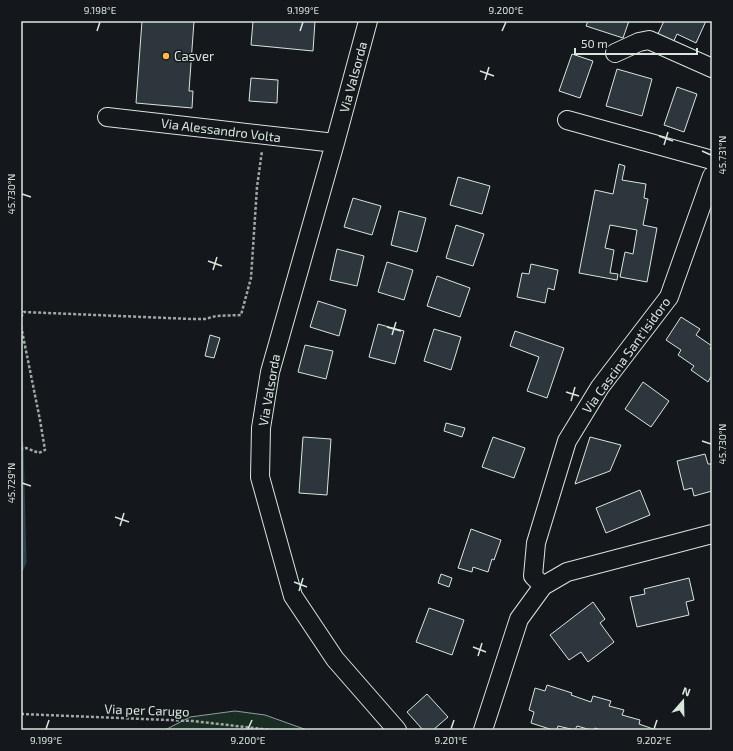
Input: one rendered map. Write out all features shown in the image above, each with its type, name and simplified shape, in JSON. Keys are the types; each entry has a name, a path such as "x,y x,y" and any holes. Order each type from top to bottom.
{"street":[{"name":"Via Valsorda","path":"368,21 270,372 261,428 260,477 293,596 334,659 398,730"},
{"path":"615,53 639,42 649,40 712,68"},
{"name":"Via Alessandro Volta","path":"107,116 335,143"},
{"path":"567,120 712,160"},
{"name":"Via Cascina Sant'Isidoro","path":"543,586 533,576 536,543 567,441 600,387 669,297 712,176"},
{"path":"484,730 519,619 543,586 567,572 712,534"}],"path":[{"path":"21,317 24,312 198,319 216,316 241,315 251,278 257,187 263,134"},
{"path":"21,326 45,450 38,453 26,448 21,449"},
{"name":"Via per Carugo","path":"21,714 193,721 271,730"}],"green space":[{"path":"235,711 265,715 307,730 165,730 190,717"}],"building":[{"name":"Casver","path":"142,21 194,21 189,91 193,91 192,108 136,103"},
{"path":"253,21 315,21 313,51 251,45"},
{"path":"588,21 629,21 623,38 586,26"},
{"path":"664,21 706,21 696,43 677,34 672,45 656,38"},
{"path":"572,54 593,61 580,98 559,91"},
{"path":"617,69 652,79 642,116 606,106"},
{"path":"251,78 278,80 277,103 249,101"},
{"path":"677,87 697,94 684,132 664,125"},
{"path":"619,164 625,166 622,180 646,184 644,198 648,199 643,225 657,228 647,282 620,277 625,252 633,254 637,230 610,225 605,248 614,250 610,273 618,274 617,280 579,273 595,190 613,194"},
{"path":"458,177 490,186 482,214 450,205"},
{"path":"353,198 381,206 372,235 344,227"},
{"path":"399,211 426,218 417,252 391,245"},
{"path":"456,225 484,234 473,266 446,258"},
{"path":"337,249 364,256 357,286 330,280"},
{"path":"387,262 413,270 404,300 378,292"},
{"path":"531,264 558,270 554,290 548,288 545,303 517,297 522,273 529,274"},
{"path":"437,276 470,288 460,317 427,306"},
{"path":"318,301 346,310 339,336 310,327"},
{"path":"681,317 700,329 696,335 712,346 710,349 712,350 712,375 708,382 691,370 694,366 678,355 681,350 666,340"},
{"path":"378,324 404,331 395,364 369,357"},
{"path":"434,329 461,337 451,370 424,361"},
{"path":"515,331 564,348 547,398 527,391 539,357 510,346"},
{"path":"210,335 220,338 214,358 205,356"},
{"path":"305,345 333,351 326,379 298,372"},
{"path":"643,382 669,401 651,427 625,409"},
{"path":"446,423 465,428 462,437 444,431"},
{"path":"303,437 331,439 327,495 299,493"},
{"path":"493,437 525,448 514,478 482,467"},
{"path":"590,437 621,445 610,471 575,484"},
{"path":"705,454 708,464 712,464 712,491 694,496 692,488 684,490 677,461"},
{"path":"640,490 650,515 606,533 596,508"},
{"path":"471,529 501,540 488,572 473,567 472,572 458,568"},
{"path":"441,574 452,578 449,587 438,583"},
{"path":"689,578 694,600 686,602 689,615 637,627 630,597 645,594 644,589"},
{"path":"593,602 605,619 600,623 614,642 588,662 581,652 569,660 550,635"},
{"path":"429,608 464,620 452,655 416,642"},
{"path":"547,685 572,693 571,695 591,702 593,696 611,701 609,706 624,710 622,715 640,720 639,724 656,730 601,730 595,728 595,730 591,730 577,726 575,730 558,726 557,730 553,730 531,723 534,712 529,710 535,688 545,691"},
{"path":"427,694 448,717 433,730 423,730 407,712"}],"waterway":[{"path":"21,443 24,562 21,569"}],"place":[{"name":"Casver","path":"166,56"}]}
